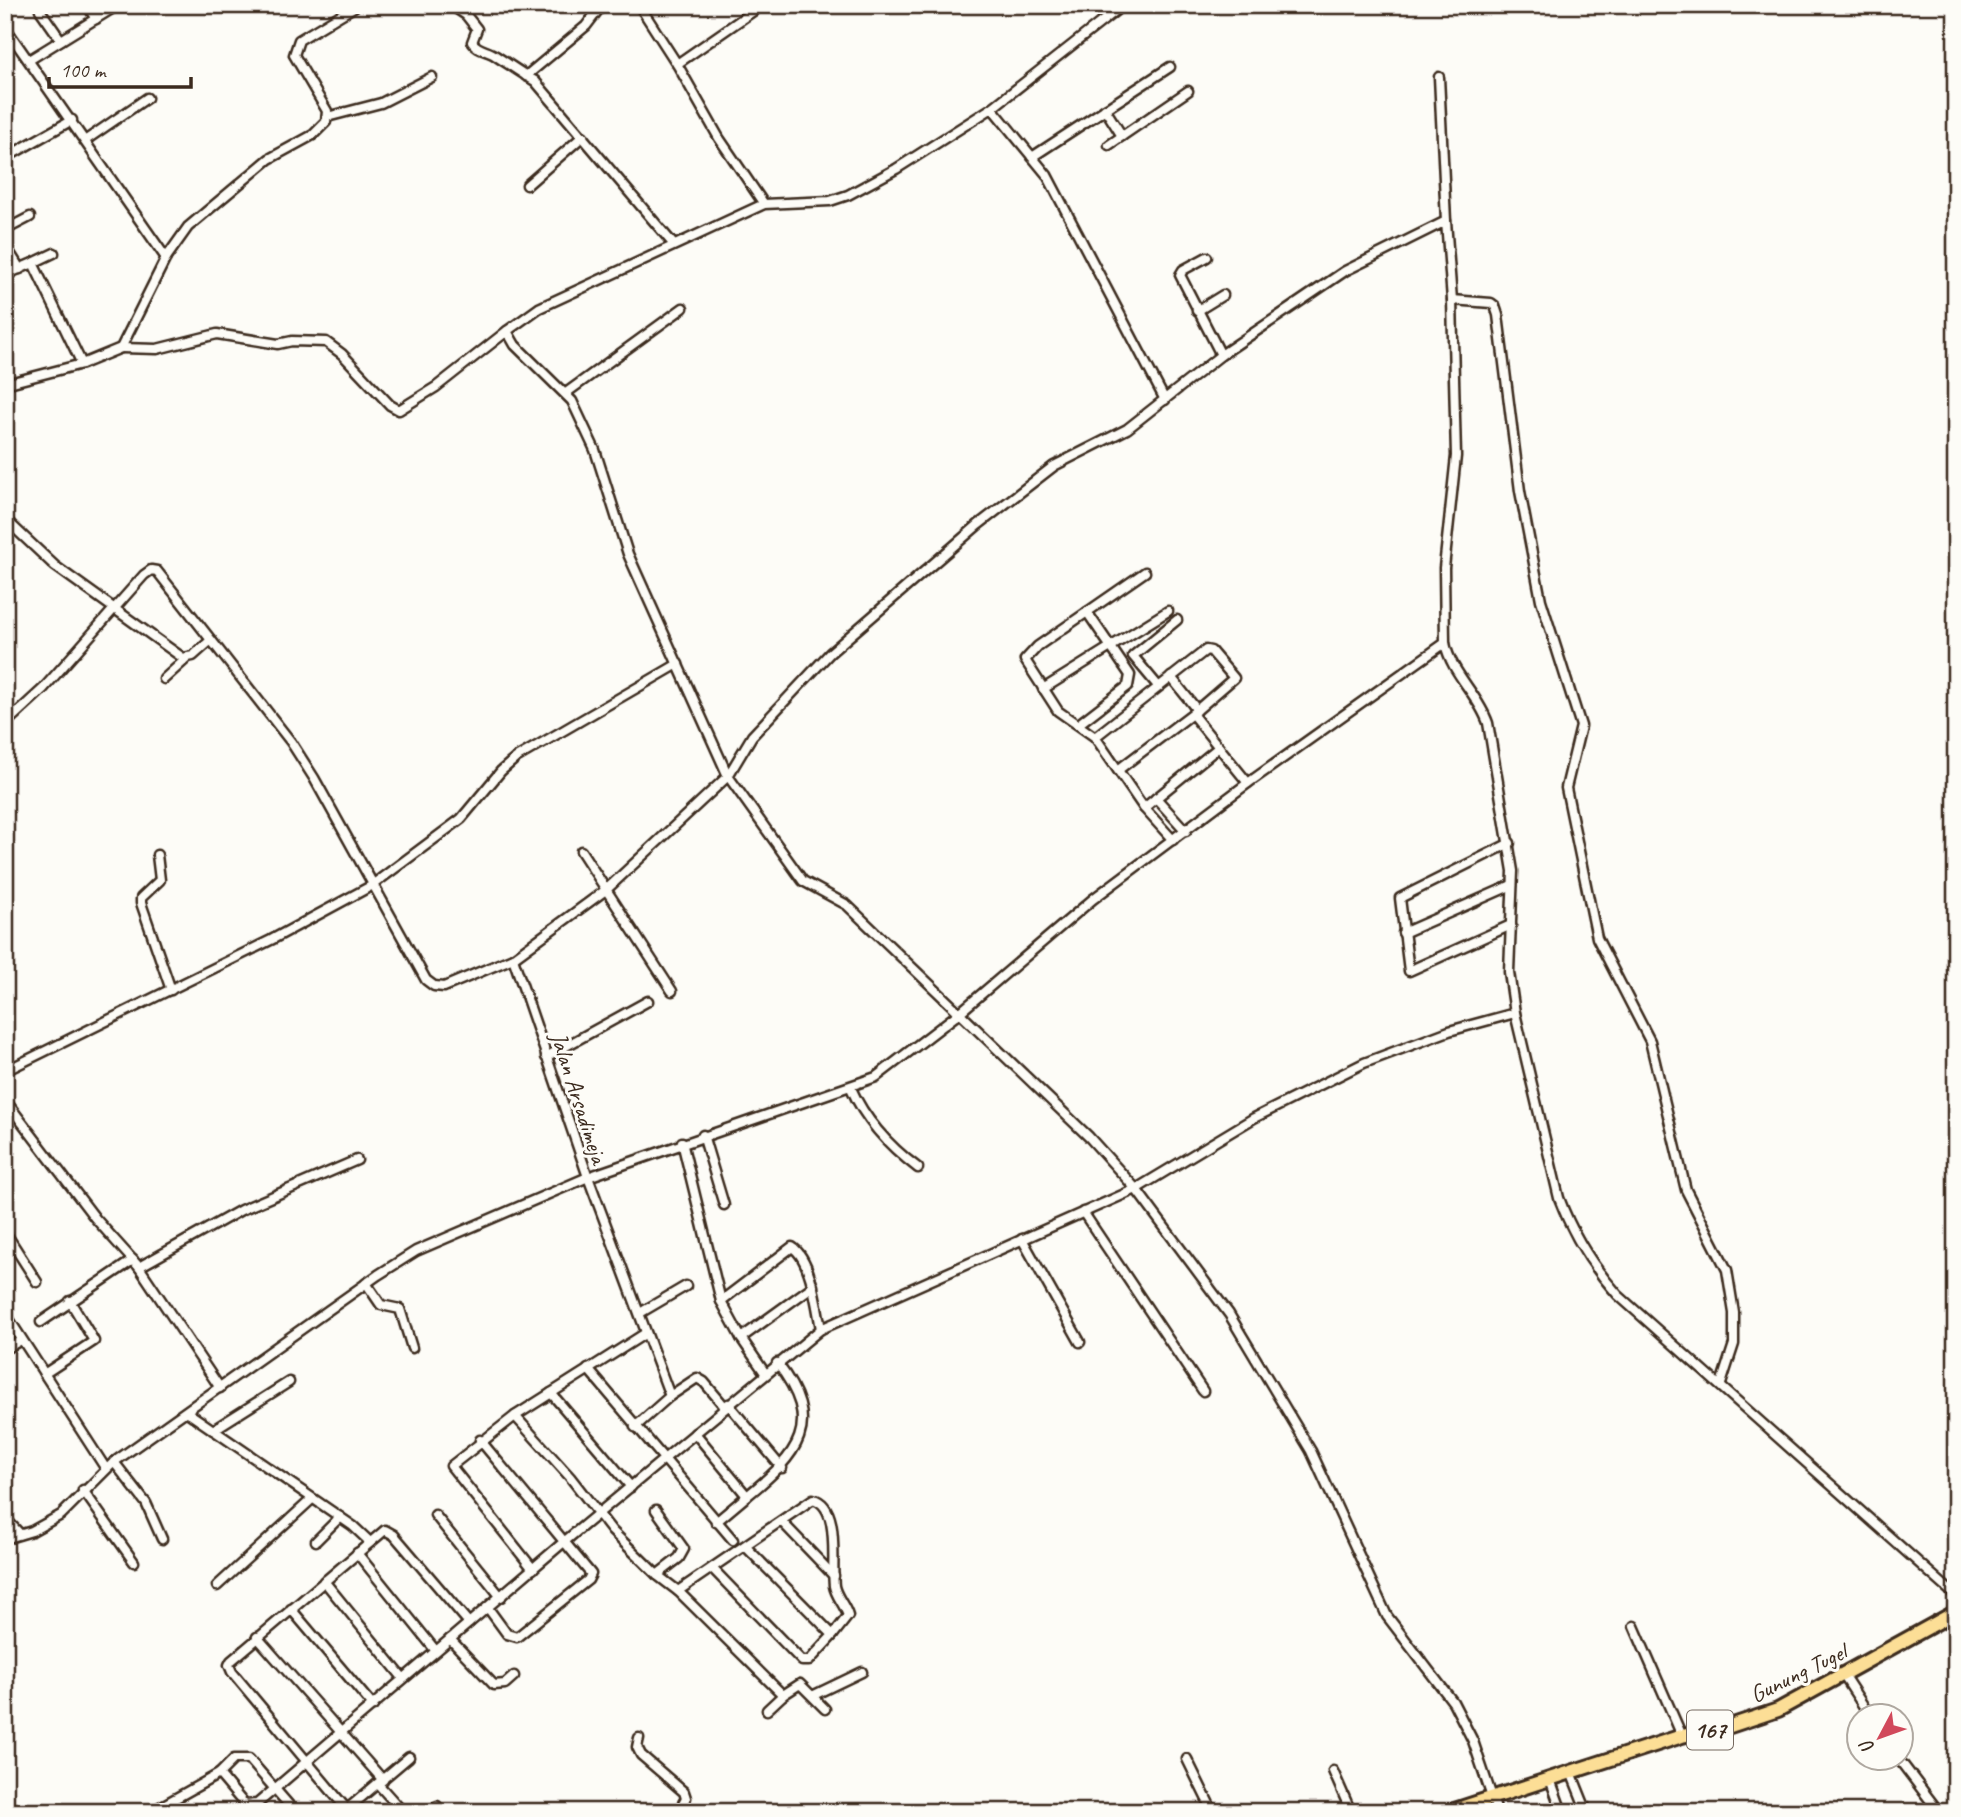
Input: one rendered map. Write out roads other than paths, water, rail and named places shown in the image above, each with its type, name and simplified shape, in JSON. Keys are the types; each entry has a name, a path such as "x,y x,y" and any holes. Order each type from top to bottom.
{"main road":[{"name":"Gunung Tugel","path":"1448,1812 1682,1736 1730,1726 1779,1710 1956,1612"}],"street":[{"path":"87,5 96,19"},
{"path":"29,60 118,5"},
{"path":"327,117 293,49 299,40 357,5"},
{"path":"450,5 466,15 477,29 472,42 476,47 496,55 511,69 535,80 674,245"},
{"path":"525,75 586,26 602,5"},
{"path":"639,5 677,64 719,138 764,204"},
{"path":"677,64 762,5"},
{"path":"5,384 82,364 121,348 157,349 217,334 278,344 292,341 326,342 342,354 390,405 399,410 436,387 539,308 764,204 830,201 848,195 896,169 992,108 1123,5"},
{"path":"40,10 61,40"},
{"path":"5,27 166,258"},
{"path":"1032,157 1170,67"},
{"path":"121,348 166,258 188,227 207,209 269,159 313,135 327,117 381,103 432,77"},
{"path":"1439,77 1452,300 1456,456 1444,568 1445,643 1447,655 1482,706 1489,723 1510,843 1512,885 1509,972 1515,1013 1549,1165 1567,1219 1598,1270 1618,1295 1956,1596"},
{"path":"1109,145 1188,91"},
{"path":"86,140 147,98"},
{"path":"992,108 1047,175 1165,400"},
{"path":"1105,110 1122,136"},
{"path":"5,158 72,120"},
{"path":"527,185 583,136"},
{"path":"5,230 30,217"},
{"path":"5,724 115,611 144,575 155,570 165,579 290,742 314,778 371,886 426,980 434,986 444,987 513,958 607,889 727,776 752,736 830,653 897,593 1054,466 1127,429 1221,355 1345,271 1446,221"},
{"path":"5,245 20,269"},
{"path":"5,275 54,253"},
{"path":"1207,257 1183,270 1180,275 1221,355"},
{"path":"33,263 82,364"},
{"path":"1197,310 1223,295"},
{"path":"1452,300 1491,303 1498,316 1520,492 1539,586 1581,726 1566,789 1597,938 1650,1041 1686,1190 1727,1270 1734,1313 1734,1345 1721,1384"},
{"path":"566,393 683,308"},
{"path":"507,331 515,345 566,393 595,450 628,554 727,776 803,881 847,905 1088,1137 1136,1189 1229,1314 1311,1451 1387,1616 1453,1702 1494,1797 1497,1812"},
{"path":"5,519 55,566 186,659"},
{"path":"1145,572 1025,658 1043,690 1064,716 1080,723 1095,737 1143,808 1173,840"},
{"path":"1043,690 1168,611"},
{"path":"1080,723 1130,683 1130,675 1087,612"},
{"path":"1158,686 1133,656 1177,620"},
{"path":"164,679 211,640"},
{"path":"670,1396 588,1177 681,1142 851,1088 884,1072 958,1014 1093,899 1248,783 1445,643"},
{"path":"1095,737 1158,686 1210,650 1234,678 1195,712 1118,770"},
{"path":"5,1071 171,990 371,886 461,819 501,771 516,758 678,664"},
{"path":"1171,677 1219,747 1248,783"},
{"path":"1143,808 1219,747"},
{"path":"1156,798 1186,831"},
{"path":"1510,843 1400,898 1409,971 1511,925"},
{"path":"581,851 672,991"},
{"path":"157,855 160,880 141,898 141,903 171,990"},
{"path":"1403,933 1512,885"},
{"name":"Jalan Arsadimeja","path":"5,1539 32,1531 61,1515 83,1490 114,1462 366,1283 416,1251 588,1177 513,958"},
{"path":"546,1058 648,1001"},
{"path":"219,1774 245,1808 252,1807 307,1764 403,1678 765,1373 821,1329 1136,1189 1254,1118 1364,1063 1449,1031 1515,1013"},
{"path":"851,1088 861,1108 881,1135 918,1168"},
{"path":"5,1100 95,1217 136,1264 220,1388"},
{"path":"703,1135 723,1205"},
{"path":"681,1142 720,1301 765,1373"},
{"path":"41,1322 70,1301 136,1264 241,1210 357,1160"},
{"path":"1083,1212 1203,1391"},
{"path":"5,1232 37,1282"},
{"path":"1022,1239 1080,1342"},
{"path":"720,1301 792,1247 799,1253 813,1286 821,1329"},
{"path":"366,1283 381,1305 400,1309 412,1348"},
{"path":"639,1313 686,1286"},
{"path":"741,1338 813,1286"},
{"path":"44,1374 94,1341 70,1301"},
{"path":"5,1313 106,1469"},
{"path":"533,1569 451,1469 480,1440 646,1333"},
{"path":"5,1349 21,1340"},
{"path":"716,1522 782,1468 797,1448 800,1409 795,1389 777,1363"},
{"path":"588,1370 733,1540"},
{"path":"635,1427 670,1396 696,1378 704,1382 727,1406 782,1468"},
{"path":"213,1430 289,1382"},
{"path":"551,1393 631,1487"},
{"path":"187,1412 340,1517 370,1542"},
{"path":"515,1416 570,1477 598,1515 783,1695"},
{"path":"695,1433 747,1496"},
{"path":"480,1440 590,1571 588,1580 517,1637 508,1634 488,1608"},
{"path":"114,1462 146,1503 162,1539"},
{"path":"83,1490 134,1562"},
{"path":"217,1586 312,1499"},
{"path":"678,1591 813,1499 826,1506 831,1519 835,1589 848,1616 809,1661 802,1661 712,1568"},
{"path":"656,1510 684,1549 679,1559 657,1575"},
{"path":"435,1515 501,1597"},
{"path":"316,1541 340,1517"},
{"path":"5,1518 20,1534"},
{"path":"782,1522 834,1576"},
{"path":"409,1757 347,1811 229,1668 231,1661 382,1531 390,1531 469,1623"},
{"path":"745,1546 833,1635"},
{"path":"357,1553 436,1651"},
{"path":"324,1581 403,1678"},
{"path":"291,1609 373,1706"},
{"path":"1634,1626 1682,1736"},
{"path":"257,1637 342,1733 403,1812"},
{"path":"450,1639 494,1685 505,1685 514,1676"},
{"path":"814,1695 862,1672"},
{"path":"1844,1676 1861,1702"},
{"path":"767,1710 800,1684 814,1695 825,1709"},
{"path":"639,1738 637,1747 641,1755 684,1792 686,1798 678,1812"},
{"path":"151,1812 219,1774 234,1759 244,1757 253,1763 295,1812"},
{"path":"1187,1759 1213,1812"},
{"path":"1333,1771 1351,1812"},
{"path":"1570,1772 1587,1812"},
{"path":"1909,1772 1939,1812"},
{"path":"1550,1779 1562,1812"}]}
